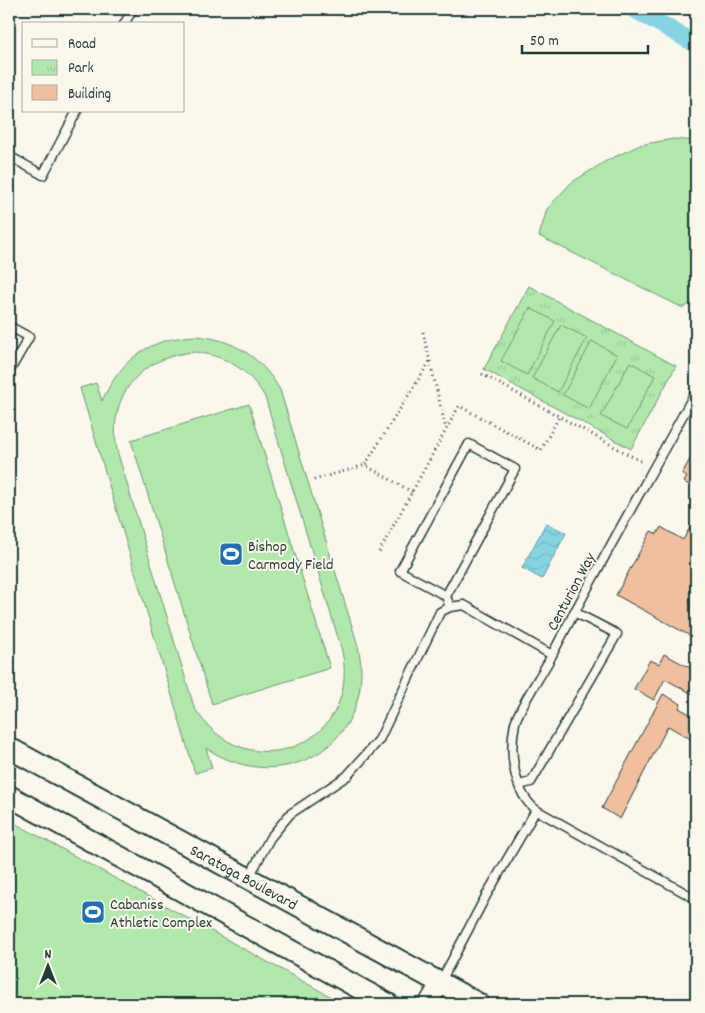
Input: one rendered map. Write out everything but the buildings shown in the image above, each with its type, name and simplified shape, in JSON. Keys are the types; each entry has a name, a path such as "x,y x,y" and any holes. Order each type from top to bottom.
{"main road":[{"name":"Saratoga Boulevard","path":"9,748 479,1004"},
{"path":"9,796 388,1004"}],"street":[{"path":"428,1004 440,983"}],"lane":[{"path":"125,22 132,9"},
{"path":"9,156 43,175 76,112"},
{"path":"9,326 29,337 9,372"},
{"name":"Centurion Way","path":"696,390 515,721 513,749 519,785 526,802 536,810 696,899"},
{"path":"446,596 515,469 470,444 400,571 446,596 450,607"},
{"path":"249,879 270,838 290,814 346,776 378,740 440,612 450,607 464,605 552,655"},
{"path":"519,785 531,782 617,634 574,612"},
{"path":"440,983 487,894 536,810"}],"path":[{"path":"423,332 446,430"},
{"path":"314,480 365,465 430,361"},
{"path":"482,374 654,469"},
{"path":"365,465 412,492"}],"green space":[{"path":"673,139 696,141 696,300 683,308 539,236 547,209 571,183 606,161 640,145"},
{"path":"529,286 676,366 631,449 484,369"},
{"path":"530,308 555,321 527,375 501,361"},
{"path":"561,325 587,338 558,392 532,378"},
{"path":"196,336 210,338 234,346 255,359 280,390 358,646 361,680 354,709 340,734 320,752 295,764 266,768 236,763 206,748 212,768 195,773 80,388 96,383 102,401 118,373 138,354 151,346 179,338","holes":["195,352 207,354 236,366 252,379 265,397 342,651 343,684 334,712 317,733 294,746 268,752 241,747 216,733 194,707 118,454 115,434 117,415 122,398 131,384 143,371 175,355"]},
{"path":"592,341 617,355 589,409 563,395"},
{"path":"630,362 655,376 627,429 601,416"},
{"name":"Bishop Carmody Field","path":"249,404 330,668 212,704 131,440"},
{"name":"Cabaniss Athletic Complex","path":"9,820 344,1004 9,1004"}],"water":[{"path":"546,523 566,533 542,579 522,568"}],"waterway":[{"path":"634,9 696,44"}],"place":[{"name":"Bishop Carmody Field","path":"231,554"},
{"name":"Cabaniss Athletic Complex","path":"93,912"}]}
